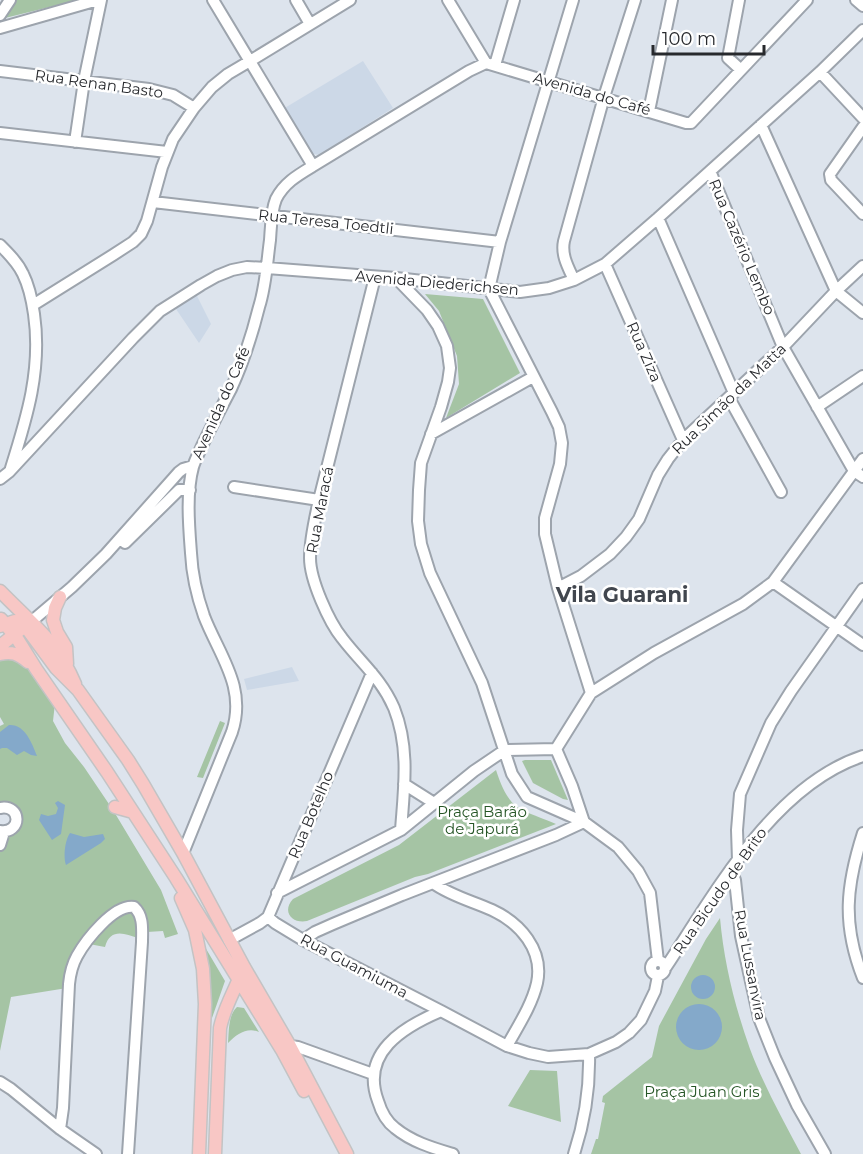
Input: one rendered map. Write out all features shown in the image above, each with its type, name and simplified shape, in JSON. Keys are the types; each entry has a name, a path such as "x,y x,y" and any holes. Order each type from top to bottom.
{"main road":[{"path":"0,591 28,623 56,668 78,690 128,760 183,853 244,967 338,1154"},
{"path":"60,597 53,620 66,647 67,665"},
{"path":"2,622 28,623 46,636 67,665 78,690"},
{"path":"2,622 14,635 134,812 239,980 286,1048 347,1154"},
{"path":"0,646 28,623"},
{"path":"0,654 19,655 36,669"},
{"path":"115,807 134,812"},
{"name":"Avenida do Café","path":"176,878 183,853"},
{"path":"176,878 177,888 195,930 203,969 205,1004 199,1154"},
{"path":"215,1154 220,1028 244,967"}],"street":[{"path":"0,15 10,0"},
{"path":"0,28 100,0 75,142"},
{"path":"213,0 313,166"},
{"path":"296,0 310,24"},
{"path":"33,305 133,242 143,230 167,152 194,108 217,83 350,0"},
{"path":"448,0 490,64"},
{"path":"490,64 514,0"},
{"path":"573,0 500,242 489,289 559,428 562,442 560,464 545,519 545,534 558,588 591,693"},
{"path":"574,280 562,248 604,97 635,0"},
{"path":"649,111 672,0"},
{"path":"739,0 728,58 741,70 807,0"},
{"path":"856,0 863,6"},
{"name":"Avenida Diederichsen","path":"0,479 160,310 217,276 232,270 246,267 267,268 396,278 520,292 549,288 574,280 605,264 820,72 863,30"},
{"name":"Avenida do Café","path":"183,853 232,732 236,702 233,681 204,616 196,588 191,555 189,515 193,466 246,352 260,304 267,268 275,201 283,187 313,166 469,70 490,64 686,123 692,123 741,70"},
{"name":"Rua Renan Basto","path":"0,71 163,91 194,108"},
{"path":"820,72 863,118"},
{"path":"761,125 836,291 863,313"},
{"path":"863,127 831,170 830,177 863,214"},
{"path":"0,133 167,152"},
{"name":"Rua Cazério Lembo","path":"710,171 783,347 854,471 863,477"},
{"name":"Rua Teresa Toedtli","path":"153,202 500,242"},
{"path":"658,218 732,396 781,492"},
{"path":"0,245 12,256 23,273 33,305 36,329 34,384 27,417 9,472"},
{"name":"Rua Ziza","path":"605,264 683,440"},
{"name":"Rua Simão da Matta","path":"558,588 581,576 610,554 639,519 658,475 683,440 783,347 836,291 863,267"},
{"name":"Rua Maracá","path":"375,277 319,500 310,560 322,602 341,637 384,687 399,723 405,754 400,830"},
{"path":"396,278 427,310 438,326 447,346 450,368 441,407 421,463 418,521 421,544 437,590 482,682 512,774 527,797 584,822 618,847 638,872 650,893 661,968 655,991 641,1020 628,1033 616,1042 589,1054 590,1073 586,1110 574,1154"},
{"path":"416,298 428,282"},
{"path":"817,407 863,376"},
{"path":"431,434 533,377"},
{"path":"556,749 591,693 654,653 743,604 773,582 863,459"},
{"path":"28,623 80,580 106,554 178,472 193,466"},
{"path":"234,487 319,500"},
{"path":"106,554 117,551 179,490 190,490"},
{"path":"773,582 863,645"},
{"path":"738,860 737,830 740,794 771,723 863,589"},
{"name":"Rua Botelho","path":"268,917 372,673"},
{"path":"277,893 334,866 400,830 474,771 505,750 556,749"},
{"path":"556,749 584,822"},
{"name":"Rua Bicudo de Brito","path":"661,968 758,833 806,787 827,773 863,756"},
{"path":"404,784 434,803"},
{"path":"0,808 10,808 16,814 17,819 12,829 2,831 0,845"},
{"path":"303,940 333,924 584,822"},
{"path":"863,833 852,872 849,920 852,946 863,978"},
{"path":"291,861 306,878"},
{"name":"Rua Lussanvira","path":"731,870 735,880 741,936 759,1018 793,1096 825,1154"},
{"path":"433,883 445,892 493,911 519,928 532,943 537,960 537,982 527,1009 507,1046"},
{"path":"60,1129 71,969 76,957 98,928 118,910 125,906 134,907 140,913 142,926 128,1154"},
{"path":"229,940 268,917"},
{"name":"Rua Guamiuma","path":"268,917 303,940 507,1046 548,1056 589,1054"},
{"path":"441,1011 404,1030 387,1045 373,1074 374,1092 381,1110 393,1126 424,1145 453,1154"},
{"path":"286,1048 298,1047 373,1074"},
{"path":"0,1082 96,1154"}],"shaded area":[{"path":"363,61 393,108 319,155 310,153 283,109"},
{"path":"196,294 211,324 199,343 176,309"},
{"path":"292,667 299,681 247,690 244,679"}],"green space":[{"path":"16,0 78,0 5,18 5,14"},
{"path":"425,294 483,299 520,373 446,418 459,384 457,356 439,311"},
{"path":"14,655 39,677 55,703 53,721 65,743 113,810 161,890 178,934 165,938 163,931 147,932 146,917 137,904 100,921 67,988 11,997 0,1051 0,849 18,823 0,806 0,726 4,724 0,717 0,659"},
{"path":"220,721 225,723 203,778 197,777"},
{"name":"Praça Barão de Japurá","path":"551,760 568,800 533,783 522,761"},
{"name":"Praça Barão de Japurá","path":"496,770 512,802 525,811 556,824 307,921 297,921 290,916 288,908 293,899 399,845"},
{"path":"135,912 138,922 136,928 138,938 114,934 105,947 89,944 120,913"},
{"name":"Praça Juan Gris","path":"720,918 731,985 750,1049 801,1154 591,1154 596,1139 598,1139 605,1103 602,1102 603,1096 652,1057 659,1026 706,939"},
{"path":"202,942 225,981 212,1018"},
{"path":"237,1007 244,1008 259,1032 250,1030 242,1032 228,1043 230,1019"},
{"path":"530,1070 557,1071 561,1122 508,1106"}],"water":[{"path":"9,725 24,731 37,756 24,751 17,755 7,748 0,749 0,732"},
{"path":"58,801 65,805 61,834 52,840 39,820 41,814 48,816 56,814 58,808 55,803"},
{"path":"70,833 84,837 103,834 105,839 66,865 65,849"},
{"path":"703,975 708,976 714,982 714,992 708,998 703,999 698,998 692,992 691,987 692,982 698,976"},
{"path":"699,1004 715,1011 722,1027 715,1043 699,1050 683,1043 676,1027 683,1011"}],"district":[{"name":"Vila Guarani","path":"622,595"}]}
